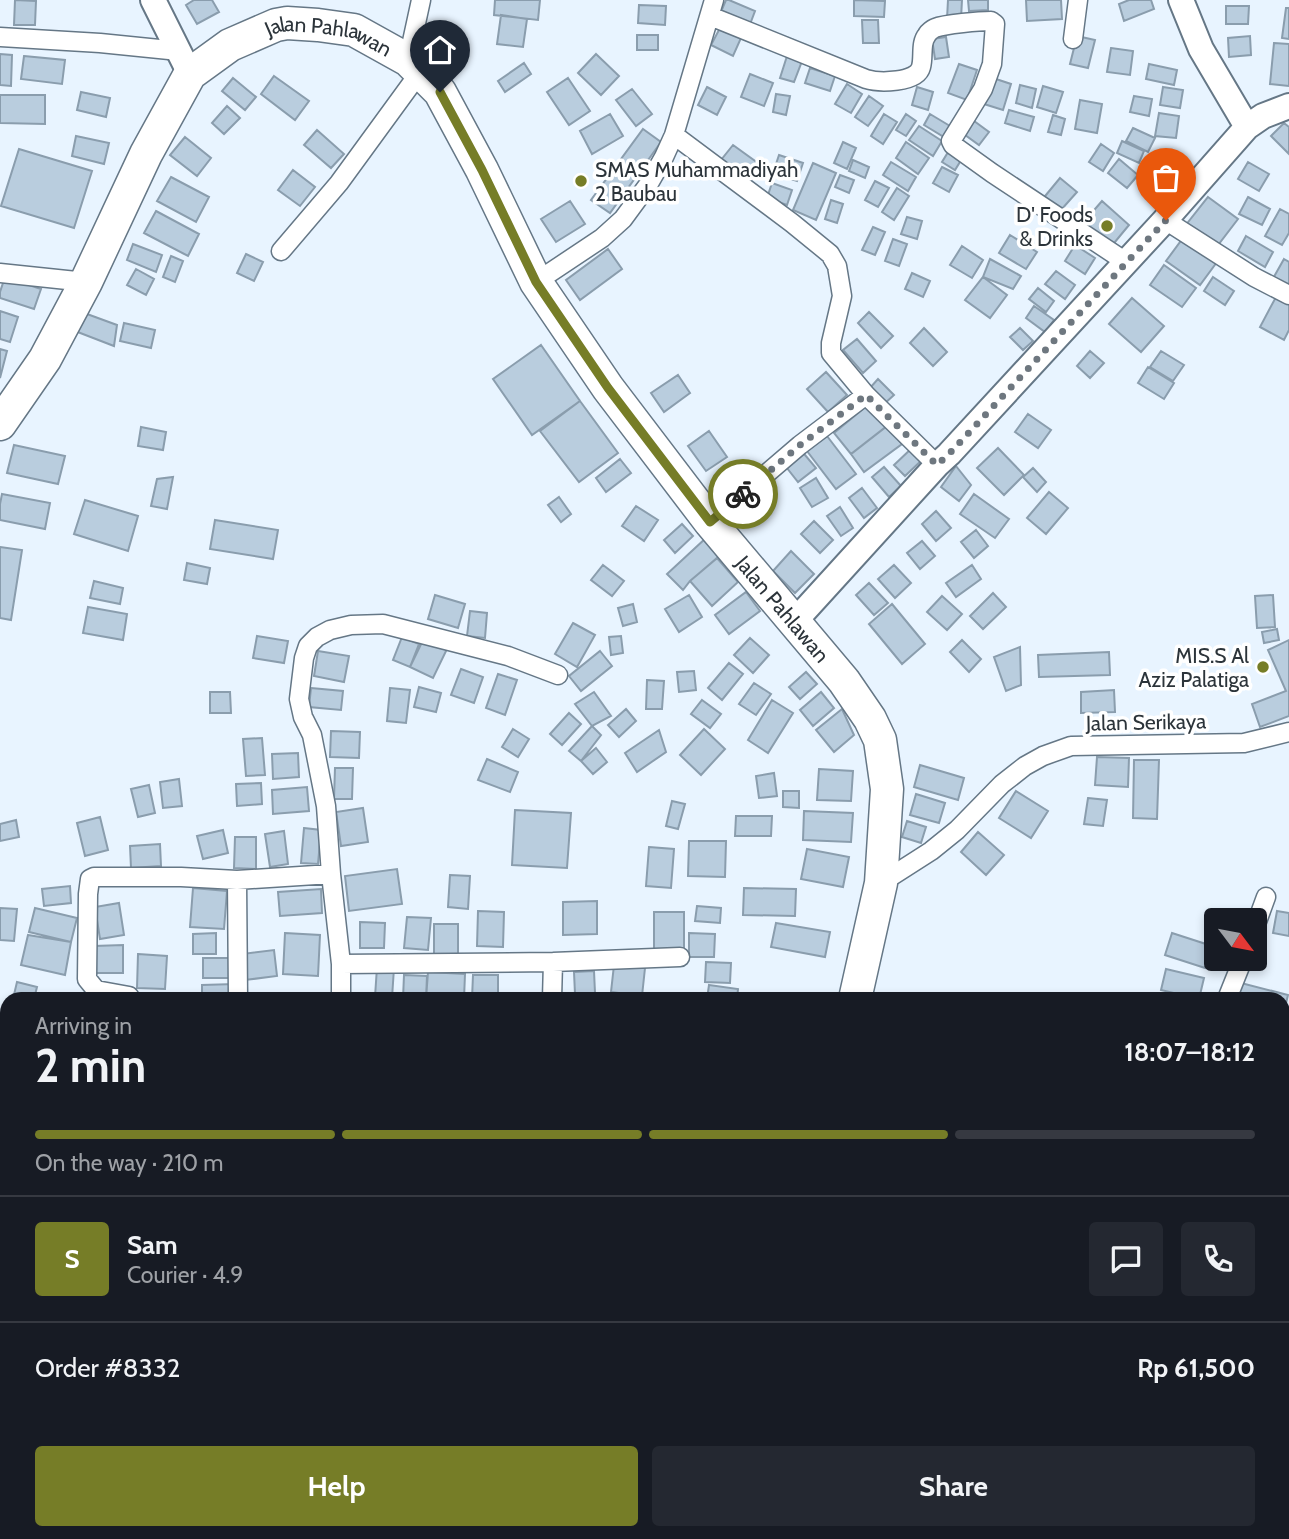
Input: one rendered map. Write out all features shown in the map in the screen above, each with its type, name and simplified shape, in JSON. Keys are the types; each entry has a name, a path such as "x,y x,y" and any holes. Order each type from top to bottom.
{"highway":[{"name":"Jalan Pahlawan","path":"0,424 45,359 86,282 146,154 185,62 287,23 318,24 354,30 414,66 440,92 448,105 536,282 608,388 710,522 844,681 870,719 880,740 887,789 881,883 857,992"}],"main road":[{"path":"153,0 185,62"},
{"path":"1181,0 1201,49 1247,127"},
{"path":"795,621 1166,220 1247,127 1264,116 1289,106"}],"street":[{"path":"281,251 339,183 414,66 421,0"},
{"path":"1073,39 1078,0"},
{"path":"536,282 602,238 623,219 648,185 674,135 712,8 879,83 917,75 921,70 923,42 934,28 991,21 995,24 992,64 983,89 951,141 953,145 1126,262"},
{"path":"0,37 100,43 185,62"},
{"path":"674,135 830,254 837,266 842,296 831,354 866,395 937,465"},
{"path":"1166,220 1289,295"},
{"path":"0,273 86,282"},
{"path":"710,522 800,445 866,395"},
{"path":"341,992 341,964 324,794 312,735 303,717 299,699 304,657 309,646 317,637 330,630 351,625 383,624 509,656 558,676"},
{"name":"Jalan Serikaya","path":"881,883 957,830 1002,784 1043,756 1071,746 1244,743 1289,732"},
{"path":"107,992 96,990 86,979 90,879 108,876 237,880 331,874"},
{"path":"237,880 238,992"},
{"path":"1262,908 1266,897"},
{"path":"341,964 553,962 680,957"},
{"path":"552,992 553,962"},
{"path":"1230,992 1238,971"}],"building":[{"path":"15,0 36,1 35,25 14,25"},
{"path":"194,0 212,0 219,12 197,24 186,5"},
{"path":"495,0 540,0 538,20 494,15"},
{"path":"726,0 755,11 749,27 720,14"},
{"path":"854,0 885,1 884,17 854,16"},
{"path":"948,0 962,0 961,19 947,19"},
{"path":"968,0 988,0 988,10 969,11"},
{"path":"1026,0 1061,0 1062,19 1027,21"},
{"path":"1129,0 1151,0 1154,9 1124,21 1119,4"},
{"path":"639,5 666,6 665,25 638,23"},
{"path":"1226,6 1249,6 1248,24 1226,24"},
{"path":"1286,8 1289,8 1289,39 1282,38"},
{"path":"501,15 527,19 523,47 497,44"},
{"path":"862,20 878,20 879,43 863,43"},
{"path":"720,28 741,38 733,56 711,45"},
{"path":"637,35 658,35 658,50 637,50"},
{"path":"1077,36 1095,40 1088,68 1070,64"},
{"path":"1250,36 1251,55 1229,57 1228,38"},
{"path":"946,37 949,57 935,59 932,39"},
{"path":"1274,43 1289,44 1289,86 1270,84"},
{"path":"1111,48 1133,51 1130,75 1107,72"},
{"path":"0,54 12,55 11,86 0,85"},
{"path":"596,54 619,76 601,95 578,73"},
{"path":"24,56 65,60 62,84 21,79"},
{"path":"787,56 802,61 794,82 780,78"},
{"path":"524,63 531,74 505,92 498,81"},
{"path":"959,64 977,70 967,100 948,93"},
{"path":"1149,64 1177,70 1174,85 1146,79"},
{"path":"810,68 835,76 830,91 805,83"},
{"path":"750,74 773,83 764,106 741,97"},
{"path":"274,76 309,101 295,120 261,94"},
{"path":"233,78 256,97 245,110 222,91"},
{"path":"568,78 590,111 569,125 547,92"},
{"path":"993,78 1011,84 1003,110 984,104"},
{"path":"847,84 862,94 851,113 835,104"},
{"path":"1020,85 1036,89 1032,108 1016,103"},
{"path":"1043,86 1063,92 1056,113 1037,107"},
{"path":"707,87 726,97 717,115 698,105"},
{"path":"917,87 933,92 928,110 912,105"},
{"path":"1163,87 1183,90 1180,108 1160,105"},
{"path":"632,89 652,114 636,126 616,100"},
{"path":"81,92 110,98 106,117 77,110"},
{"path":"776,94 790,96 786,115 773,112"},
{"path":"0,95 45,95 45,124 0,123"},
{"path":"869,96 883,106 868,126 855,117"},
{"path":"1134,96 1152,99 1149,116 1130,112"},
{"path":"1080,100 1102,104 1097,133 1075,129"},
{"path":"227,106 240,118 224,134 212,123"},
{"path":"1009,110 1034,117 1030,131 1005,123"},
{"path":"1159,113 1179,116 1176,138 1155,136"},
{"path":"610,114 623,136 592,154 580,131"},
{"path":"884,114 897,122 883,144 871,136"},
{"path":"906,114 916,121 906,136 896,130"},
{"path":"930,114 950,126 944,137 924,125"},
{"path":"1053,115 1065,119 1061,135 1048,132"},
{"path":"970,118 989,132 979,145 961,132"},
{"path":"1284,123 1289,127 1289,154 1271,136"},
{"path":"919,126 942,141 933,156 909,140"},
{"path":"1133,128 1155,138 1148,152 1126,141"},
{"path":"643,129 661,142 610,213 591,200"},
{"path":"317,130 344,154 331,168 304,145"},
{"path":"76,136 109,143 104,164 72,156"},
{"path":"185,137 211,158 197,176 170,155"},
{"path":"1122,141 1144,151 1139,163 1117,153"},
{"path":"843,142 856,148 847,169 834,163"},
{"path":"906,142 929,158 918,174 896,158"},
{"path":"1101,144 1114,153 1103,171 1089,162"},
{"path":"733,145 762,166 750,181 721,160"},
{"path":"19,149 92,171 74,228 1,206"},
{"path":"950,149 963,157 955,170 942,162"},
{"path":"779,155 803,163 797,181 773,173"},
{"path":"1163,155 1183,169 1173,183 1153,169"},
{"path":"1119,159 1138,175 1127,188 1108,173"},
{"path":"853,160 869,167 865,178 849,171"},
{"path":"891,162 916,177 908,191 883,175"},
{"path":"1248,162 1269,174 1259,191 1238,179"},
{"path":"813,163 836,173 816,220 793,210"},
{"path":"942,167 958,175 949,192 933,183"},
{"path":"293,170 315,187 300,206 278,190"},
{"path":"840,175 854,180 849,193 835,187"},
{"path":"171,177 209,197 196,222 157,201"},
{"path":"1060,178 1077,192 1061,210 1041,201"},
{"path":"875,181 889,188 878,207 865,200"},
{"path":"772,183 792,190 787,205 767,198"},
{"path":"897,188 909,196 894,220 882,212"},
{"path":"1208,197 1238,219 1215,249 1185,226"},
{"path":"1248,197 1270,209 1262,225 1239,214"},
{"path":"831,200 843,204 837,223 825,219"},
{"path":"570,201 585,224 556,242 541,219"},
{"path":"1102,201 1129,225 1110,248 1082,224"},
{"path":"1280,209 1289,214 1289,233 1282,245 1265,236"},
{"path":"156,211 199,234 188,256 144,233"},
{"path":"907,217 922,221 917,239 901,234"},
{"path":"873,227 885,232 875,255 862,250"},
{"path":"1010,235 1037,252 1026,269 999,253"},
{"path":"1246,236 1273,252 1265,267 1238,251"},
{"path":"1183,238 1217,262 1200,285 1166,261"},
{"path":"893,239 907,244 899,266 885,261"},
{"path":"133,244 162,255 156,272 127,260"},
{"path":"1075,245 1095,258 1085,274 1065,261"},
{"path":"962,246 983,260 972,278 950,265"},
{"path":"608,249 622,269 580,300 566,280"},
{"path":"246,254 263,262 254,281 237,273"},
{"path":"171,256 183,261 175,282 163,277"},
{"path":"990,259 1021,276 1013,289 983,277"},
{"path":"1284,259 1289,262 1289,291 1271,282"},
{"path":"1164,265 1196,288 1182,307 1150,285"},
{"path":"136,269 154,279 146,295 127,285"},
{"path":"1056,271 1075,285 1065,299 1045,284"},
{"path":"912,273 930,281 923,297 905,289"},
{"path":"5,277 41,289 34,309 0,298"},
{"path":"983,277 1007,295 990,318 965,300"},
{"path":"1213,277 1234,291 1225,305 1204,291"},
{"path":"1038,288 1054,301 1046,312 1029,299"},
{"path":"1276,297 1289,304 1289,330 1284,340 1260,327"},
{"path":"1132,298 1164,326 1141,352 1109,324"},
{"path":"1034,306 1054,320 1045,332 1026,318"},
{"path":"0,311 18,317 10,342 0,339"},
{"path":"869,312 893,336 881,348 858,323"},
{"path":"87,314 117,325 114,346 75,331"},
{"path":"124,323 155,330 151,348 120,341"},
{"path":"924,328 947,352 933,366 910,343"},
{"path":"1020,328 1033,341 1023,350 1010,337"},
{"path":"857,339 876,361 863,373 843,350"},
{"path":"541,345 580,401 532,435 493,379"},
{"path":"0,349 7,351 0,378"},
{"path":"1090,351 1104,363 1090,378 1077,366"},
{"path":"1161,351 1184,365 1173,381 1150,367"},
{"path":"1148,367 1174,383 1164,399 1138,383"},
{"path":"826,372 847,395 828,412 807,389"},
{"path":"678,375 690,393 664,412 651,393"},
{"path":"878,379 894,395 884,404 869,389"},
{"path":"580,401 618,453 579,482 540,431"},
{"path":"869,404 887,426 851,454 834,433"},
{"path":"1028,414 1051,430 1038,448 1015,432"},
{"path":"887,426 902,444 864,472 851,454"},
{"path":"141,427 166,432 163,450 138,446"},
{"path":"709,431 727,457 706,471 688,446"},
{"path":"827,436 856,474 836,489 807,451"},
{"path":"14,445 65,456 58,484 7,473"},
{"path":"912,448 923,459 905,476 894,465"},
{"path":"998,448 1024,475 1004,495 977,468"},
{"path":"800,449 816,468 798,482 783,463"},
{"path":"620,459 631,473 606,492 596,478"},
{"path":"956,466 971,485 959,501 941,487"},
{"path":"884,467 901,486 889,497 872,477"},
{"path":"1033,468 1046,482 1037,492 1023,477"},
{"path":"735,471 745,486 729,497 719,483"},
{"path":"173,477 167,509 151,506 157,479"},
{"path":"816,478 828,498 812,507 800,488"},
{"path":"862,488 877,508 864,518 849,498"},
{"path":"1049,492 1068,508 1046,534 1027,518"},
{"path":"2,494 50,503 45,529 0,520"},
{"path":"974,494 1009,519 995,538 960,514"},
{"path":"559,497 571,514 561,522 548,505"},
{"path":"85,500 138,516 128,551 74,534"},
{"path":"636,506 658,520 644,541 622,526"},
{"path":"840,507 853,528 841,536 827,516"},
{"path":"936,511 951,528 936,541 922,524"},
{"path":"215,520 278,530 273,559 210,549"},
{"path":"814,521 833,540 820,553 801,534"},
{"path":"682,524 693,536 675,553 664,540"},
{"path":"976,530 988,546 974,558 961,542"},
{"path":"706,538 722,554 683,590 667,574"},
{"path":"922,541 935,556 920,569 907,553"},
{"path":"0,547 22,550 11,620 0,618"},
{"path":"791,551 814,574 795,593 773,571"},
{"path":"717,558 738,582 712,606 690,581"},
{"path":"187,563 210,568 207,584 184,580"},
{"path":"603,565 624,581 612,596 591,580"},
{"path":"894,565 911,583 895,598 878,579"},
{"path":"972,565 981,579 956,597 946,583"},
{"path":"94,581 123,588 120,604 90,598"},
{"path":"869,583 888,603 874,615 856,595"},
{"path":"746,592 760,611 729,634 715,615"},
{"path":"993,593 1006,607 983,629 970,616"},
{"path":"435,595 465,604 458,628 428,619"},
{"path":"689,595 702,617 679,632 665,609"},
{"path":"1273,595 1275,627 1257,628 1255,596"},
{"path":"942,596 962,614 947,630 927,612"},
{"path":"633,604 637,622 623,626 618,608"},
{"path":"892,604 925,644 902,664 869,624"},
{"path":"88,607 127,614 123,640 83,633"},
{"path":"470,611 487,613 485,638 467,636"},
{"path":"573,623 595,635 577,667 555,654"},
{"path":"1277,629 1279,640 1264,643 1262,632"},
{"path":"257,636 288,641 284,663 253,658"},
{"path":"621,636 623,653 611,655 609,637"},
{"path":"402,637 419,644 410,667 393,660"},
{"path":"424,638 447,649 433,678 410,667"},
{"path":"750,638 769,655 753,673 734,655"},
{"path":"962,640 981,659 969,672 950,652"},
{"path":"1289,640 1289,716 1260,727 1252,704 1286,691 1268,650"},
{"path":"1020,647 1021,685 1006,691 994,657"},
{"path":"318,651 349,656 344,682 314,676"},
{"path":"600,651 612,666 581,691 569,676"},
{"path":"1109,652 1110,675 1039,677 1038,655"},
{"path":"729,663 743,674 722,700 708,688"},
{"path":"461,669 483,677 474,703 451,695"},
{"path":"694,671 696,690 679,692 677,672"},
{"path":"806,672 817,684 800,699 789,687"},
{"path":"498,674 517,680 505,715 486,708"},
{"path":"647,680 664,681 662,709 646,709"},
{"path":"754,683 771,694 756,715 739,704"},
{"path":"419,687 441,693 436,712 414,707"},
{"path":"311,688 343,691 341,710 309,707"},
{"path":"390,688 410,690 406,723 387,721"},
{"path":"1114,690 1115,712 1081,713 1081,692"},
{"path":"210,692 230,692 231,713 210,713"},
{"path":"594,692 611,716 592,726 575,704"},
{"path":"821,692 834,708 813,726 800,710"},
{"path":"702,700 721,714 710,728 691,714"},
{"path":"772,700 793,713 768,753 748,740"},
{"path":"626,709 636,721 619,737 608,725"},
{"path":"842,709 854,735 834,752 816,730"},
{"path":"569,713 581,724 562,745 550,734"},
{"path":"592,726 601,735 581,761 569,751"},
{"path":"513,729 529,739 518,757 502,747"},
{"path":"704,729 725,749 701,775 680,755"},
{"path":"659,730 666,752 637,772 625,753"},
{"path":"331,731 360,732 359,758 330,757"},
{"path":"262,738 265,775 246,776 243,739"},
{"path":"596,748 607,762 593,774 581,761"},
{"path":"298,753 299,777 273,779 272,754"},
{"path":"1097,757 1129,758 1128,787 1095,785"},
{"path":"487,759 518,772 510,792 478,780"},
{"path":"1134,760 1159,760 1157,819 1133,818"},
{"path":"920,765 964,778 958,800 914,787"},
{"path":"335,768 353,768 352,799 334,799"},
{"path":"819,769 853,771 851,801 817,800"},
{"path":"774,773 777,796 759,798 756,776"},
{"path":"179,779 182,806 163,808 160,782"},
{"path":"261,783 262,804 237,806 236,784"},
{"path":"149,785 155,813 138,817 131,789"},
{"path":"307,787 309,811 273,814 272,790"},
{"path":"783,791 799,791 799,808 783,807"},
{"path":"1016,791 1048,811 1031,838 999,818"},
{"path":"916,794 945,803 939,823 910,815"},
{"path":"1088,798 1107,800 1103,826 1084,824"},
{"path":"672,801 685,804 678,829 666,826"},
{"path":"363,808 368,842 341,846 336,812"},
{"path":"515,810 571,813 567,868 512,865"},
{"path":"804,811 853,813 851,842 803,840"},
{"path":"736,816 772,816 771,836 735,836"},
{"path":"100,817 108,850 85,856 77,823"},
{"path":"16,820 19,837 0,841 0,824"},
{"path":"907,821 926,827 921,843 902,837"},
{"path":"304,828 321,830 318,864 301,863"},
{"path":"223,830 228,853 203,859 197,836"},
{"path":"284,831 288,864 270,867 265,834"},
{"path":"978,832 1004,855 986,875 961,852"},
{"path":"235,837 256,837 256,869 234,868"},
{"path":"689,841 726,841 725,877 688,876"},
{"path":"160,844 161,866 131,868 130,846"},
{"path":"649,847 674,849 671,888 646,886"},
{"path":"807,849 849,857 843,887 801,879"},
{"path":"397,869 402,904 349,911 345,876"},
{"path":"450,875 470,876 468,909 448,907"},
{"path":"70,886 71,903 44,906 42,889"},
{"path":"193,888 227,891 224,929 190,927"},
{"path":"744,888 796,889 795,916 743,915"},
{"path":"321,889 322,913 280,916 278,892"},
{"path":"597,901 597,934 563,935 563,902"},
{"path":"119,903 124,935 100,939 95,907"},
{"path":"697,906 721,908 720,923 695,921"},
{"path":"0,908 17,909 14,941 0,940"},
{"path":"35,908 77,918 71,942 29,932"},
{"path":"478,911 504,912 503,947 477,946"},
{"path":"1277,911 1289,913 1289,936 1273,933"},
{"path":"654,912 684,912 684,950 654,950"},
{"path":"407,917 431,918 428,950 404,948"},
{"path":"360,922 385,923 384,948 360,948"},
{"path":"776,923 830,932 825,957 771,947"},
{"path":"434,924 458,924 458,956 434,956"},
{"path":"216,933 216,954 193,954 193,934"},
{"path":"285,933 320,935 318,976 283,974"},
{"path":"689,933 715,934 714,957 689,957"},
{"path":"1172,933 1204,943 1204,968 1165,955"},
{"path":"28,935 71,942 65,975 21,965"},
{"path":"123,945 123,973 95,973 94,946"},
{"path":"274,950 277,976 245,980 242,954"},
{"path":"138,954 167,956 165,989 137,988"},
{"path":"203,958 235,958 235,978 203,978"},
{"path":"706,962 731,963 730,983 705,982"},
{"path":"614,965 645,968 642,992 611,992"},
{"path":"377,967 394,968 392,992 375,992"},
{"path":"1166,969 1204,978 1201,992 1161,990"},
{"path":"594,971 595,992 575,992 574,972"},
{"path":"428,972 465,974 464,992 427,992"},
{"path":"404,975 427,976 426,992 403,992"},
{"path":"473,975 498,975 498,992 472,992"},
{"path":"17,982 37,987 36,992 15,992"},
{"path":"1241,983 1276,992 1239,992"},
{"path":"235,984 235,992 202,992 202,985"},
{"path":"709,985 738,989 738,992 708,992"}],"way so far":[{"path":"743,494 800,445 866,395 937,465 1166,220"}],"place":[{"name":"SMAS Muhammadiyah 2 Baubau","path":"581,181"},
{"name":"D' Foods & Drinks","path":"1107,226"},
{"name":"MIS.S Al Aziz Palatiga","path":"1263,667"}],"route":[{"path":"440,92 482,170 536,282 608,388 710,522 743,494"}]}
